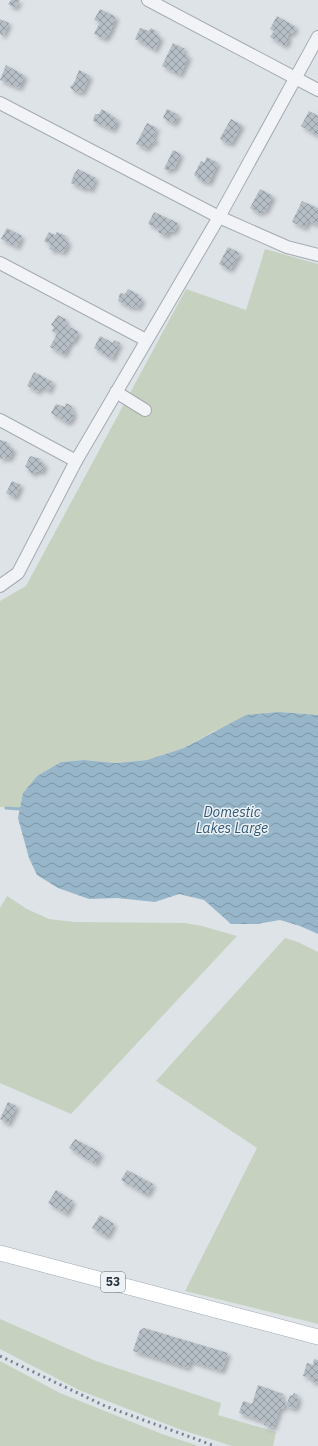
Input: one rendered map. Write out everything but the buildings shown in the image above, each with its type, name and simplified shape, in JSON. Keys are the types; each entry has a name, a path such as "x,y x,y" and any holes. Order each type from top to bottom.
{"main road":[{"name":"53","path":"0,1253 173,1298 226,1314 318,1336"},
{"name":"53","path":"0,1263 172,1305 226,1314"}],"street":[{"path":"148,0 318,90"},
{"path":"0,586 18,573 76,461 219,217 318,37"},
{"path":"0,103 219,217 287,247 318,255"},
{"path":"0,263 146,340"},
{"path":"116,392 145,410"},
{"path":"0,420 76,461"}],"green space":[{"path":"265,249 318,264 318,715 280,712 214,731 184,748 147,760 116,763 84,760 61,762 37,776 23,793 20,809 0,807 0,601 26,586 186,289 246,310"},
{"path":"7,896 27,909 49,919 74,922 185,923 202,926 237,936 71,1114 0,1083 0,908"},
{"path":"285,938 298,942 318,952 318,1324 185,1291 257,1148 156,1081"},
{"path":"0,1319 96,1361 221,1403 218,1415 276,1432 273,1446 232,1446 179,1429 79,1390 0,1349"},
{"path":"0,1361 60,1393 162,1434 199,1446 0,1446"}],"water":[{"name":"Domestic Lakes Large","path":"280,712 318,715 318,934 300,926 280,920 257,924 231,924 204,900 179,894 155,902 117,898 89,899 58,888 37,875 29,858 18,818 23,793 37,776 61,762 84,760 116,763 147,760 184,748 246,715"}],"waterway":[{"path":"6,808 20,809"}],"railway":[{"path":"0,1356 105,1406 215,1446"}]}
